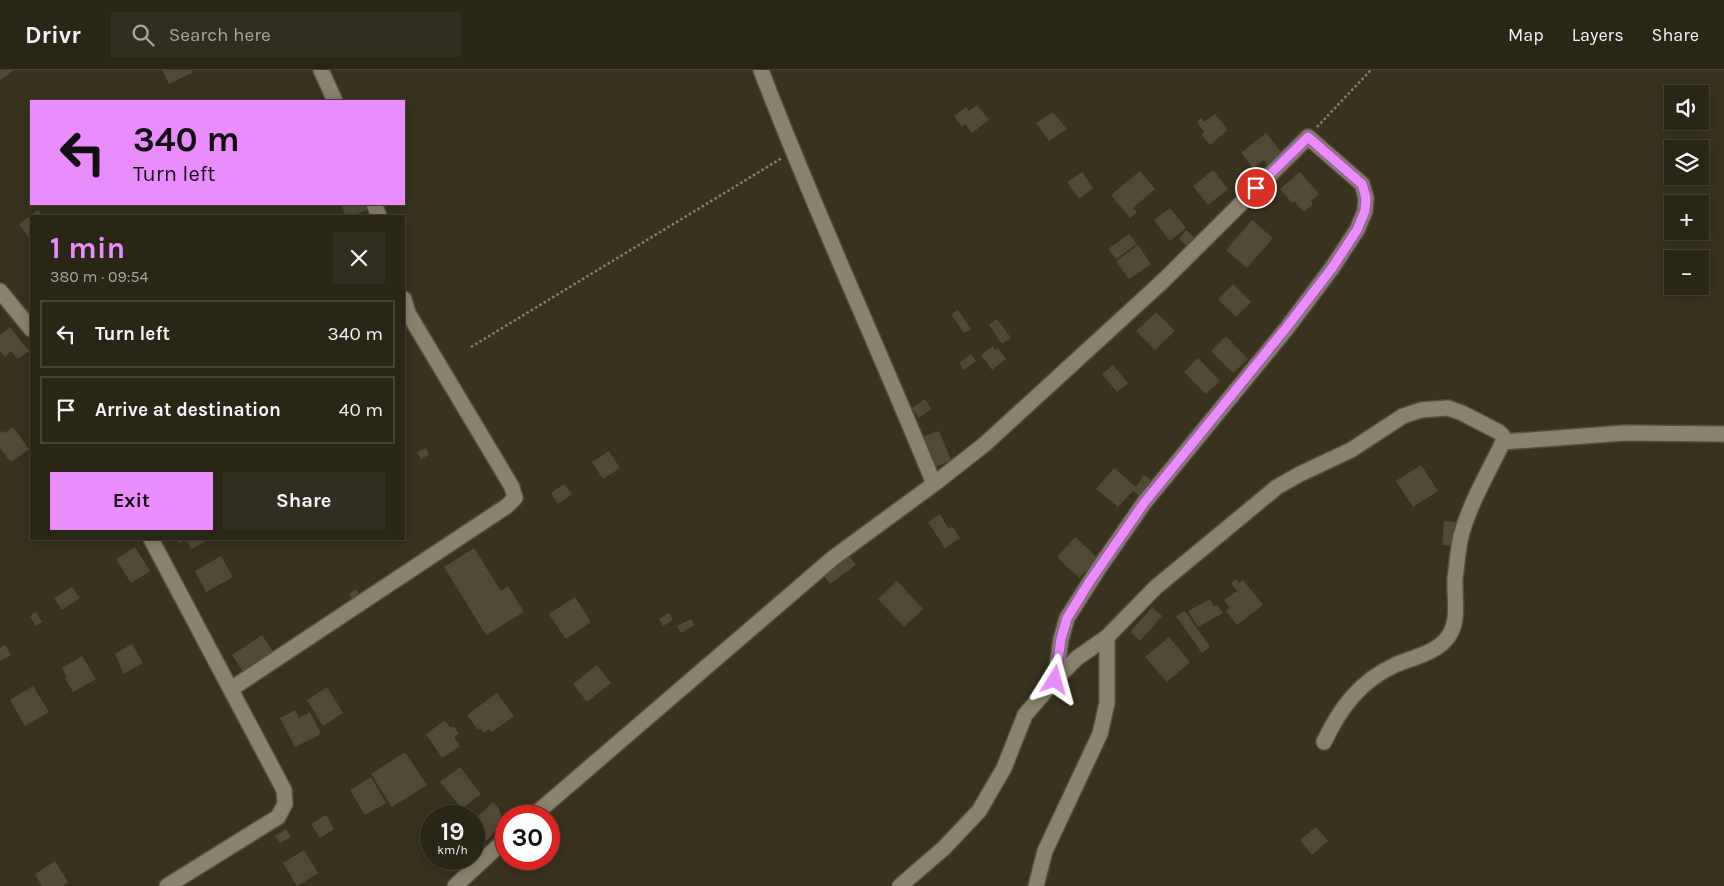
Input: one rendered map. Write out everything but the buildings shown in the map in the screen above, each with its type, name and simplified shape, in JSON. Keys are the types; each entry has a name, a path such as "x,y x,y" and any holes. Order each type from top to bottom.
{"street":[{"path":"321,70 335,100"},
{"path":"761,70 792,152 934,484"},
{"path":"546,805 833,558 985,444 1163,281 1308,137 1362,184 1366,198 1365,211 1357,230 1332,268 1286,328 1144,503 1090,581 1067,618 1061,639 1055,680"},
{"path":"0,291 30,328"},
{"path":"231,689 507,506 514,498 507,478 405,309"},
{"path":"900,886 944,848 979,811 1004,768 1025,715 1077,658 1107,637 1156,587 1277,487 1352,450 1403,416 1433,408 1448,408 1462,413 1499,432 1503,436 1503,442 1470,508 1461,538 1455,578 1455,619 1448,638 1442,644 1394,666 1364,684 1336,718 1324,742"},
{"path":"1503,442 1624,433 1724,434"},
{"path":"152,540 284,790 285,804 278,817 167,886"},
{"path":"1036,886 1045,850 1100,734 1107,703 1107,637"},
{"path":"455,886 495,849"}],"path":[{"path":"1308,137 1371,70"},
{"path":"471,347 792,152"}],"route":[{"path":"1055,680 1063,630 1067,618 1081,595 1144,503 1286,328 1332,268 1357,230 1365,211 1366,198 1362,184 1308,137 1256,188"}]}
